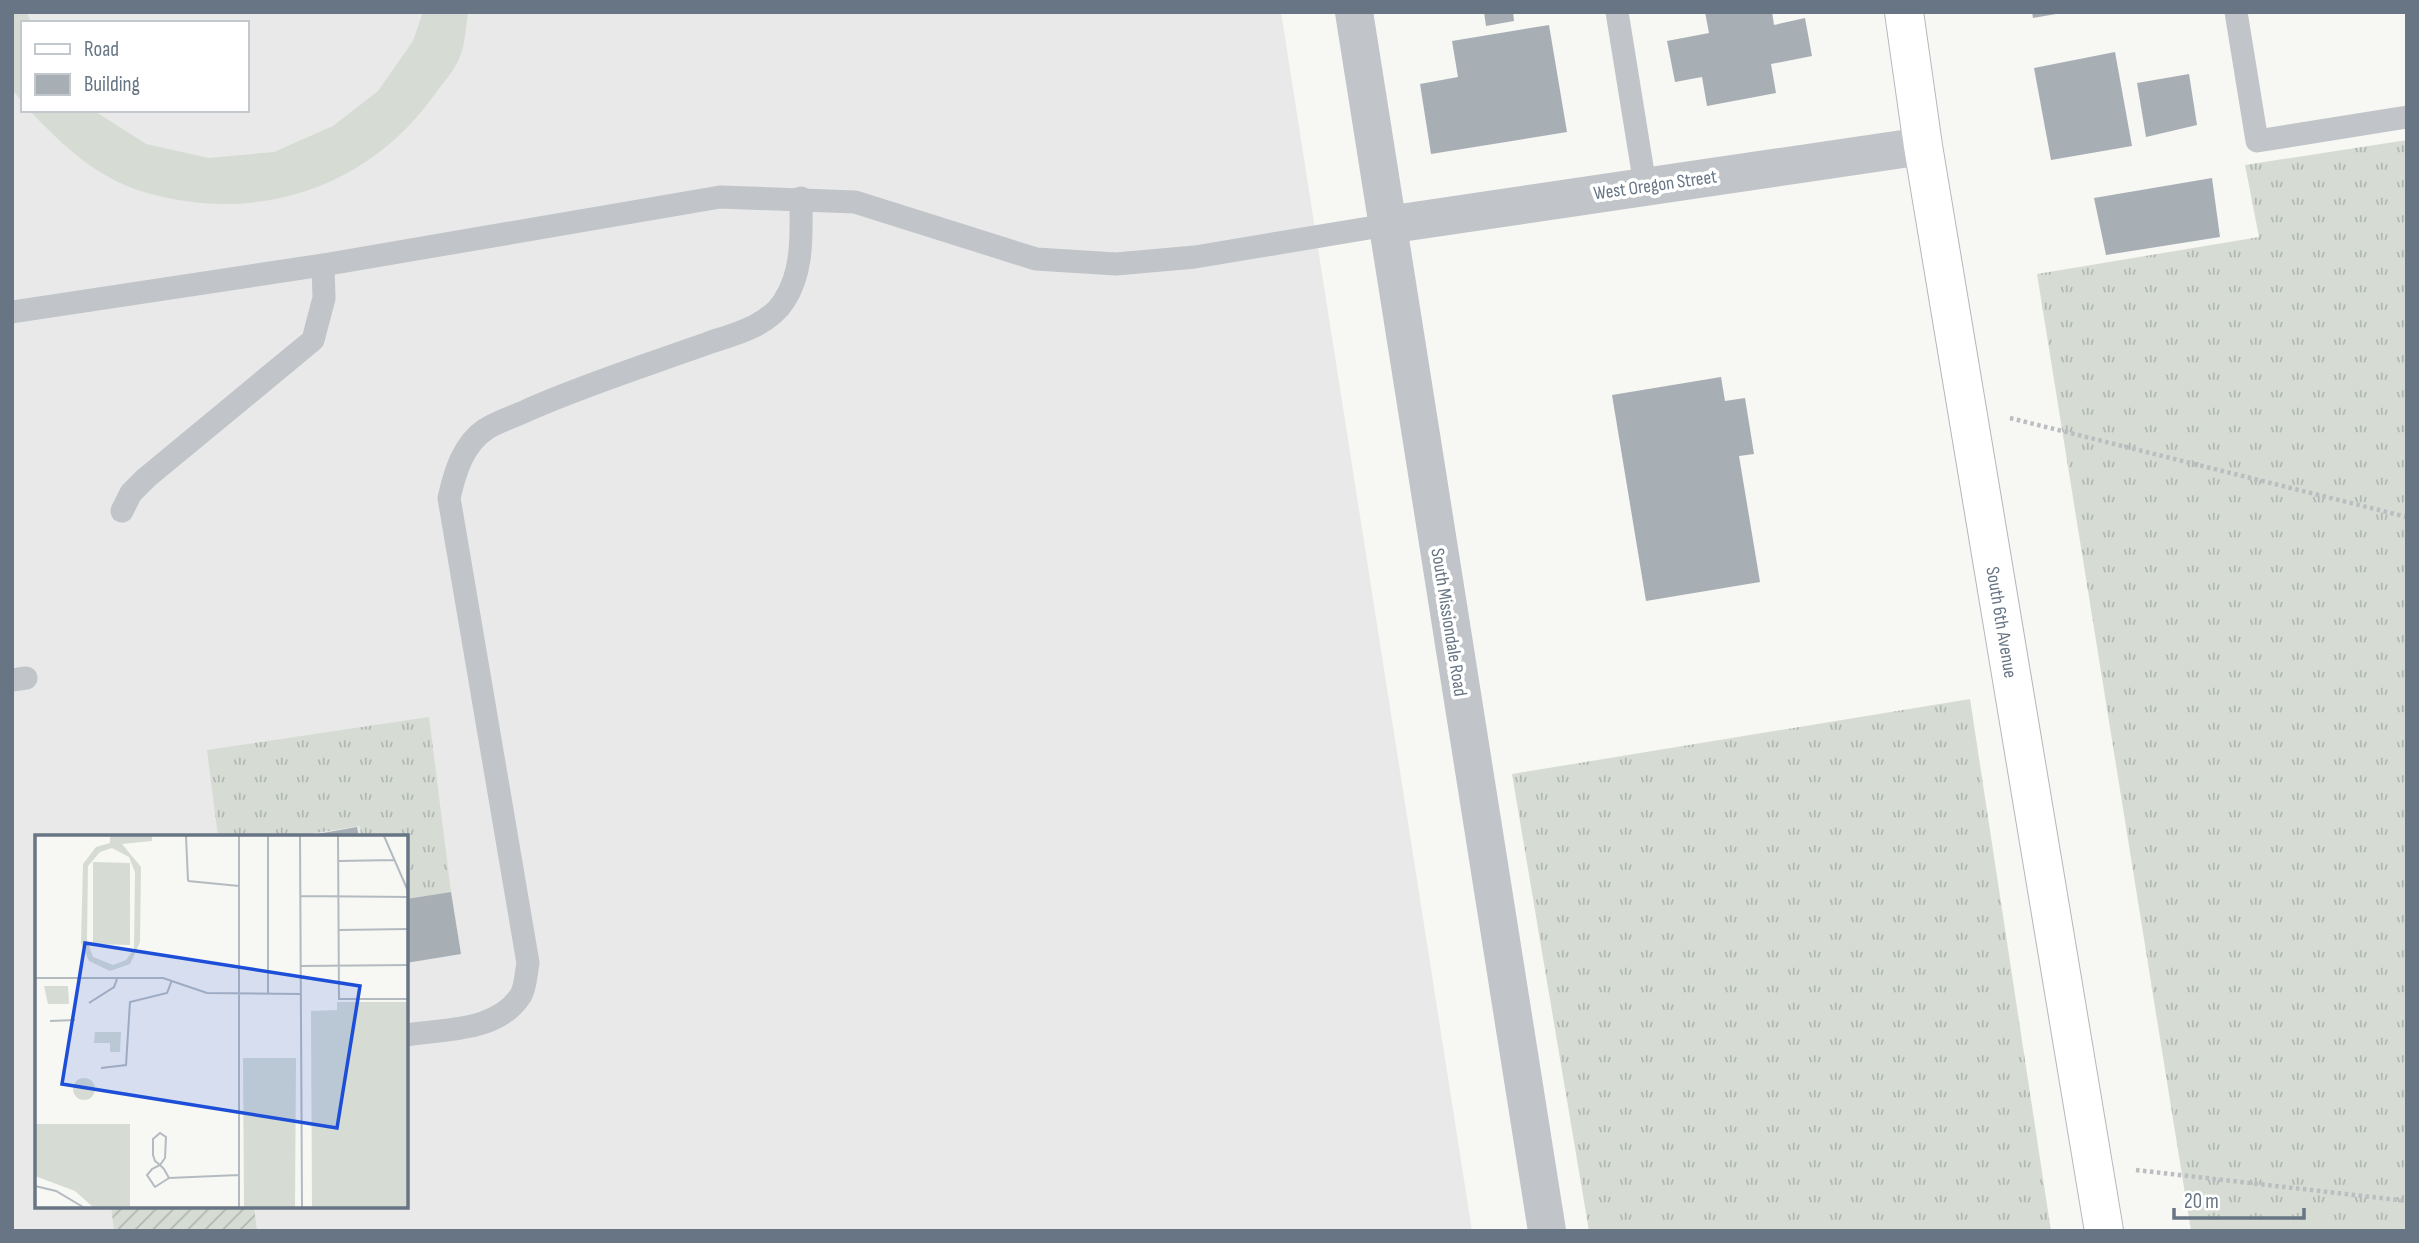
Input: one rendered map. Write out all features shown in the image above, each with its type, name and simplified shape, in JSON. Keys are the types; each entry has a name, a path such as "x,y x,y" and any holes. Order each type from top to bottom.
{"street":[{"name":"South Missiondale Road","path":"1354,12 1547,1231"},
{"name":"South 6th Avenue","path":"1904,12 1923,146 2104,1231"},
{"name":"West Oregon Street","path":"1387,225 1923,146"}],"lane":[{"path":"1617,12 1645,185"},
{"path":"2236,12 2257,141 2407,117"},
{"path":"12,312 323,265 720,197 855,201 1036,259 1116,264 1195,257 1387,225"},
{"path":"408,1035 489,1022 511,1007 523,992 528,962 449,498 455,471 469,446 486,429 571,391 738,332 771,316 783,302 796,278 801,232 801,198"},
{"path":"122,511 131,493 146,478 313,340 324,298 323,265"}],"path":[{"path":"1967,407 2407,517"},
{"path":"2093,1165 2407,1201"}],"shaded area":[{"path":"12,12 1281,12 1472,1231 12,1231"}],"green space":[{"path":"12,12 27,12 30,21 21,21 21,100 12,89"},
{"path":"423,12 468,12 459,59 408,127 377,154 343,175 306,191 267,201 227,204 186,201 127,186 81,159 31,112 96,112 146,144 209,158 274,152 333,126 378,91 413,41"},
{"path":"2407,140 2407,1231 2191,1231 2037,274 2259,237 2245,165"},
{"path":"1970,699 2051,1231 1589,1231 1512,774"},
{"path":"429,717 451,892 408,899 408,835 361,835 360,826 303,835 218,835 207,750"},
{"path":"111,1208 254,1208 257,1231 114,1231"}],"building":[{"path":"1484,12 1513,12 1514,21 1486,26"},
{"path":"1705,12 1772,12 1774,25 1805,18 1812,56 1771,64 1776,93 1707,106 1702,77 1675,82 1667,41 1709,33"},
{"path":"2032,12 2056,12 2056,14 2033,18"},
{"path":"1549,25 1567,132 1431,154 1420,84 1458,77 1452,41"},
{"path":"2115,52 2132,146 2051,160 2034,68"},
{"path":"2189,74 2197,125 2146,137 2137,83"},
{"path":"2212,178 2220,237 2106,255 2094,198"},
{"path":"1721,377 1725,401 1745,398 1754,454 1739,456 1760,582 1646,601 1612,395"},
{"path":"357,827 359,835 312,835"},
{"path":"451,892 461,954 408,963 408,899"}]}
